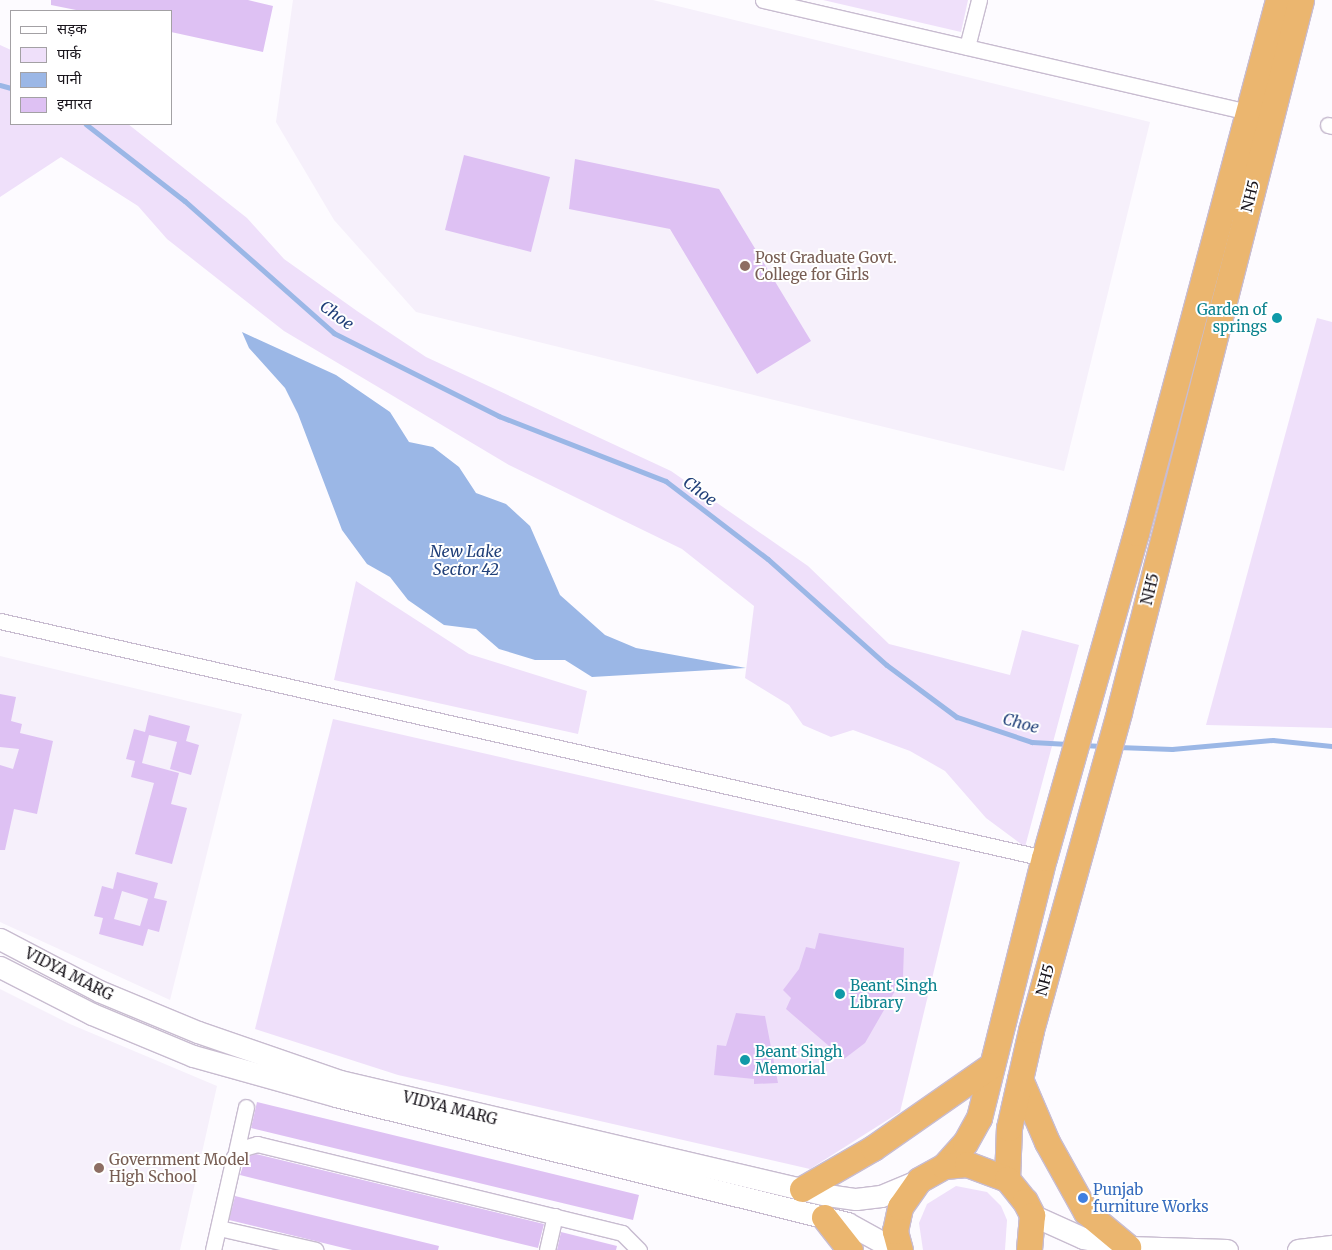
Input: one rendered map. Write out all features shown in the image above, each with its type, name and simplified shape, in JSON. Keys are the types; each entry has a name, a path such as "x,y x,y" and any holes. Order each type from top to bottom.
{"highway":[{"name":"NH5","path":"900,1250 895,1231 900,1207 919,1180 944,1166 966,1143 979,1118 1044,858 1136,533 1278,0"},
{"name":"NH5","path":"944,1166 967,1164 1007,1179 1009,1128 1020,1079 1096,790 1119,712 1301,0"},
{"path":"802,1189 873,1148 992,1065"},
{"path":"1020,1079 1047,1142 1086,1212 1128,1247"},
{"path":"1007,1179 1032,1215 1029,1250"},
{"path":"824,1218 850,1250"}],"main road":[{"name":"VIDYA MARG","path":"0,939 144,1010 340,1081 802,1189 856,1199 880,1196 919,1180"},
{"name":"VIDYA MARG","path":"0,967 92,1014 193,1056 336,1096 847,1223 896,1250"},
{"path":"1032,1215 1083,1238 1128,1247 1227,1250"},
{"path":"1298,1250 1332,1246"}],"street":[{"path":"763,0 1248,112"},
{"path":"968,47 979,0"},
{"path":"0,621 1044,858"},
{"path":"213,1250 246,1107"},
{"path":"236,1152 250,1144 266,1144 622,1233 639,1250"},
{"path":"547,1250 555,1216"},
{"path":"219,1228 314,1250"}],"shaded area":[{"name":"Post Graduate Govt. College for Girls","path":"293,0 653,0 1150,122 1064,471 416,312 334,220 276,122"},
{"path":"0,656 242,714 170,1000 0,922"},
{"name":"Government Model High School","path":"0,989 70,1024 217,1086 180,1250 0,1250"}],"green space":[{"path":"823,0 968,0 961,32"},
{"path":"0,45 10,50 10,125 129,125 247,218 284,259 357,311 426,357 671,471 808,566 889,644 1010,675 1022,630 1079,645 1025,847 986,818 945,771 910,751 853,730 831,737 803,725 789,705 745,678 754,606 682,549 509,465 284,331 167,239 138,206 61,157 0,197"},
{"path":"1317,318 1332,322 1332,728 1206,725"},
{"path":"356,581 469,654 587,691 578,734 334,680"},
{"path":"333,719 960,862 900,1112 810,1169 398,1075 255,1029"},
{"path":"956,1186 987,1192 1001,1206 1007,1220 1005,1250 923,1250 919,1223 927,1204"}],"water":[{"name":"New Lake Sector 42","path":"242,332 336,375 390,412 409,442 433,447 459,467 476,493 506,504 530,526 560,595 605,635 636,648 746,668 592,677 565,660 535,660 499,649 476,629 444,625 408,600 390,577 367,564 342,530 298,414 285,388 249,348"}],"building":[{"path":"51,0 248,0 273,6 263,52 172,32 172,10 76,10 51,5"},
{"path":"464,155 550,177 531,252 445,230"},
{"path":"575,159 719,189 811,341 757,374 670,229 569,209"},
{"path":"0,694 16,697 11,721 22,724 20,733 53,741 37,814 14,809 5,850 0,850 0,765 13,769 19,749 0,747"},
{"path":"149,715 190,726 186,741 199,745 191,775 170,769 177,742 149,735 142,763 179,773 171,804 187,808 172,864 135,854 154,783 131,777 135,761 126,759 134,729 145,732"},
{"path":"117,872 158,883 154,898 167,901 159,932 148,929 143,946 99,934 103,918 94,916 102,886 113,889","holes":["122,891 148,899 140,926 114,919"]},
{"name":"Beant Singh Library","path":"819,933 904,948 903,977 865,1043 844,1059 786,1009 791,998 783,990 799,969 806,947 815,949"},
{"name":"Beant Singh Memorial","path":"736,1013 765,1016 778,1083 754,1084 754,1079 714,1075 717,1045 726,1046"},
{"path":"257,1102 639,1195 633,1220 251,1128"},
{"path":"256,1154 544,1224 538,1248 240,1175 246,1157"},
{"path":"235,1196 439,1246 438,1250 352,1250 229,1220"},
{"path":"561,1232 617,1246 616,1250 557,1250"}],"waterway":[{"name":"Choe","path":"0,85 10,88"},
{"name":"Choe","path":"87,125 185,201 334,333 499,416 666,481 768,559 887,665 957,717 1032,742 1068,744"},
{"name":"Choe","path":"1118,747 1172,749 1273,740 1332,746"},
{"name":"Choe","path":"1083,745 1101,746"}],"place":[{"name":"Post Graduate Govt. College for Girls","path":"745,266"},
{"name":"Garden of springs","path":"1277,318"},
{"name":"Beant Singh Library","path":"840,994"},
{"name":"Beant Singh Memorial","path":"745,1060"},
{"name":"Government Model High School","path":"99,1168"},
{"name":"Punjab furniture Works","path":"1083,1198"}]}
